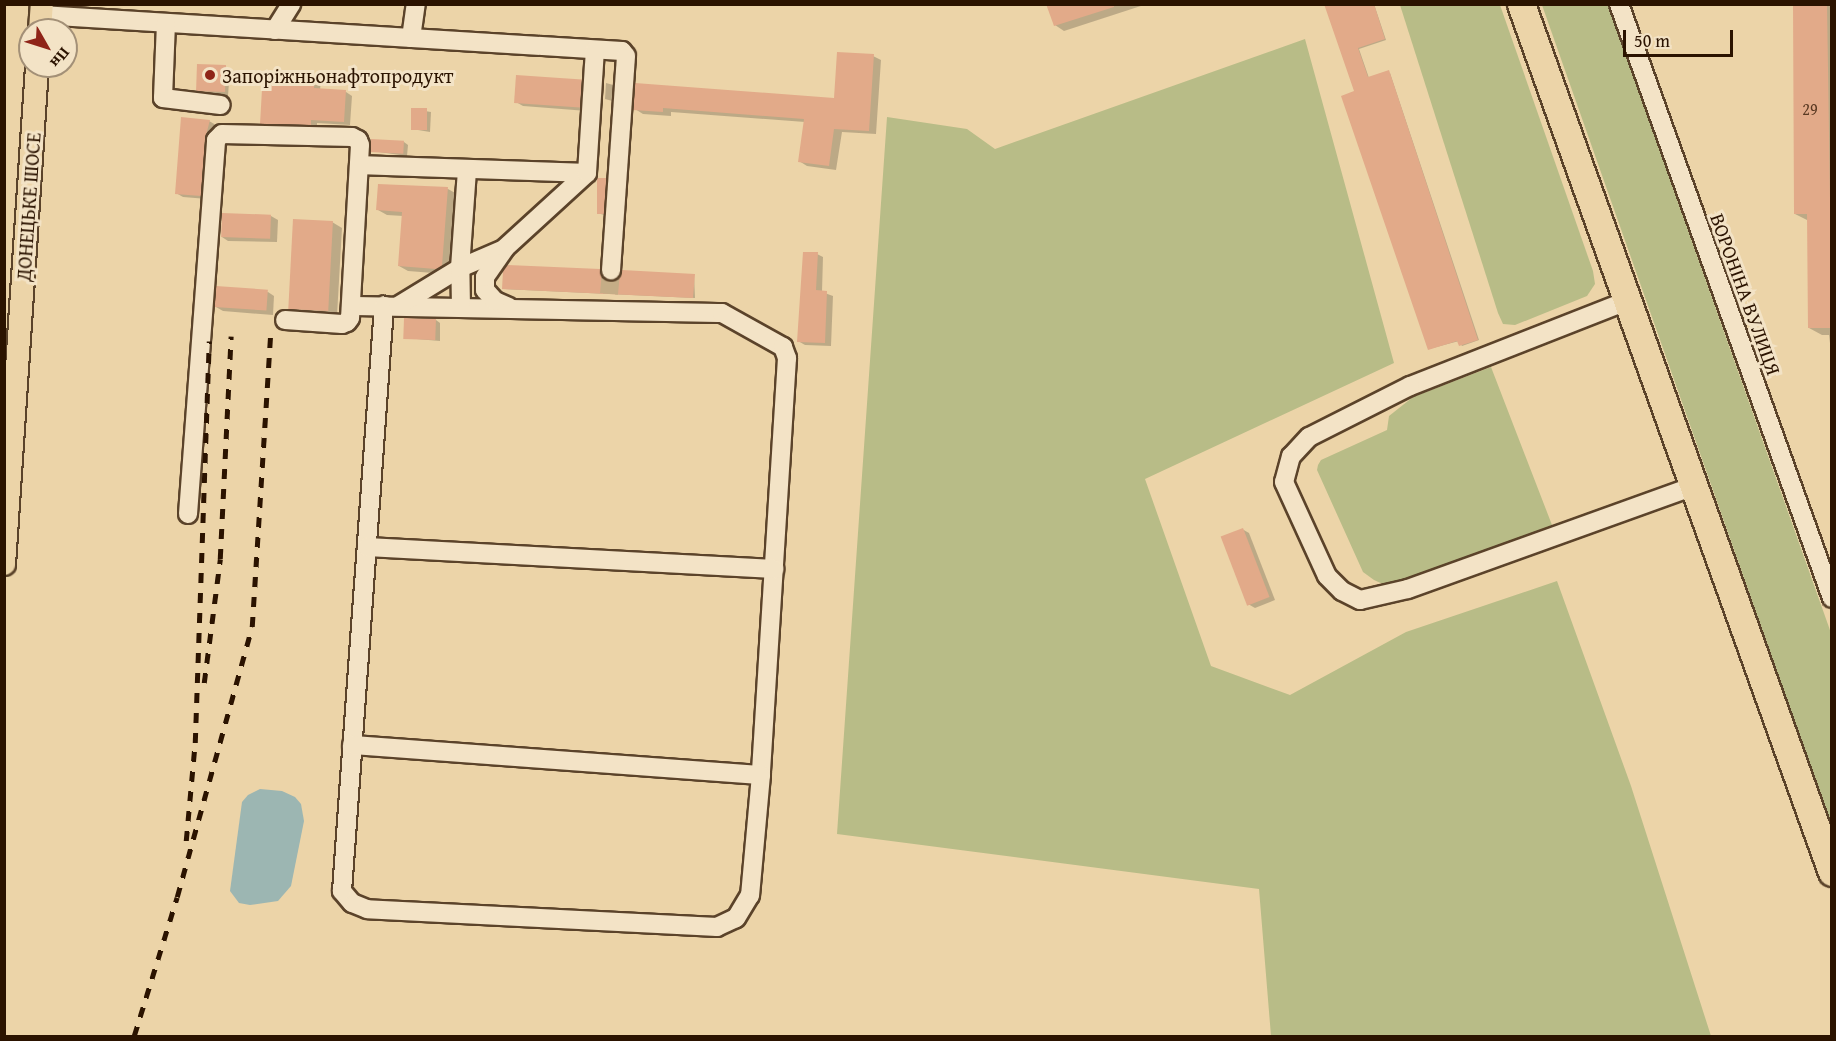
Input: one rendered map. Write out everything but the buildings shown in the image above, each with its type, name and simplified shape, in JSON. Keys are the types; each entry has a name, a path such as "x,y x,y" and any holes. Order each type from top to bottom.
{"highway":[{"path":"1521,4 1832,872"}],"main road":[{"name":"ДОНЕЦЬКЕ ШОСЕ","path":"4,564 36,78"}],"street":[{"path":"138,21 148,4"},
{"path":"275,30 291,4"},
{"path":"411,38 416,4"},
{"name":"ВОРОНІНА ВУЛИЦЯ","path":"1618,4 1832,598"},
{"path":"41,17 622,51 626,56 611,270"},
{"path":"166,23 163,98 221,105"},
{"path":"511,308 495,301 486,290 485,277 505,248 587,173 595,50"},
{"path":"188,514 216,140 222,134 352,137 358,140 360,145 350,318 348,322 342,324 285,320"},
{"path":"359,165 587,173"},
{"path":"461,307 460,268 466,170"},
{"path":"391,306 460,268 505,248"},
{"path":"1627,301 1410,386 1309,437 1291,456 1284,482 1327,576 1342,591 1360,600 1408,590 1694,486"},
{"path":"351,306 391,306 511,308 609,302 722,313 783,347 787,358 761,775 750,895 736,918 717,927 367,909 352,903 342,891 367,547 391,306"},
{"path":"367,547 774,569"},
{"path":"352,745 761,775"}],"green space":[{"path":"1400,5 1500,5 1593,271 1595,284 1587,296 1515,325 1503,324"},
{"path":"1542,5 1608,5 1831,633 1831,825"},
{"path":"1305,39 1394,363 1145,479 1211,666 1290,695 1406,632 1557,581 1631,786 1711,1036 1271,1036 1259,889 837,834 887,117 967,129 995,149"},
{"path":"1491,367 1552,525 1400,586 1385,585 1374,580 1363,572 1317,470 1318,465 1321,460 1387,430 1389,416 1413,397"}],"water":[{"path":"260,789 282,791 295,797 301,804 304,821 291,886 278,901 250,905 239,903 230,891 242,802 248,795"}],"tunnel":[{"path":"609,294 611,270"}],"railway":[{"path":"134,1036 177,897 252,627 271,329"},
{"path":"204,683 220,559 231,336"},
{"path":"186,841 195,743 209,341"}],"place":[{"name":"Запоріжньонафтопродукт","path":"210,75"}]}
